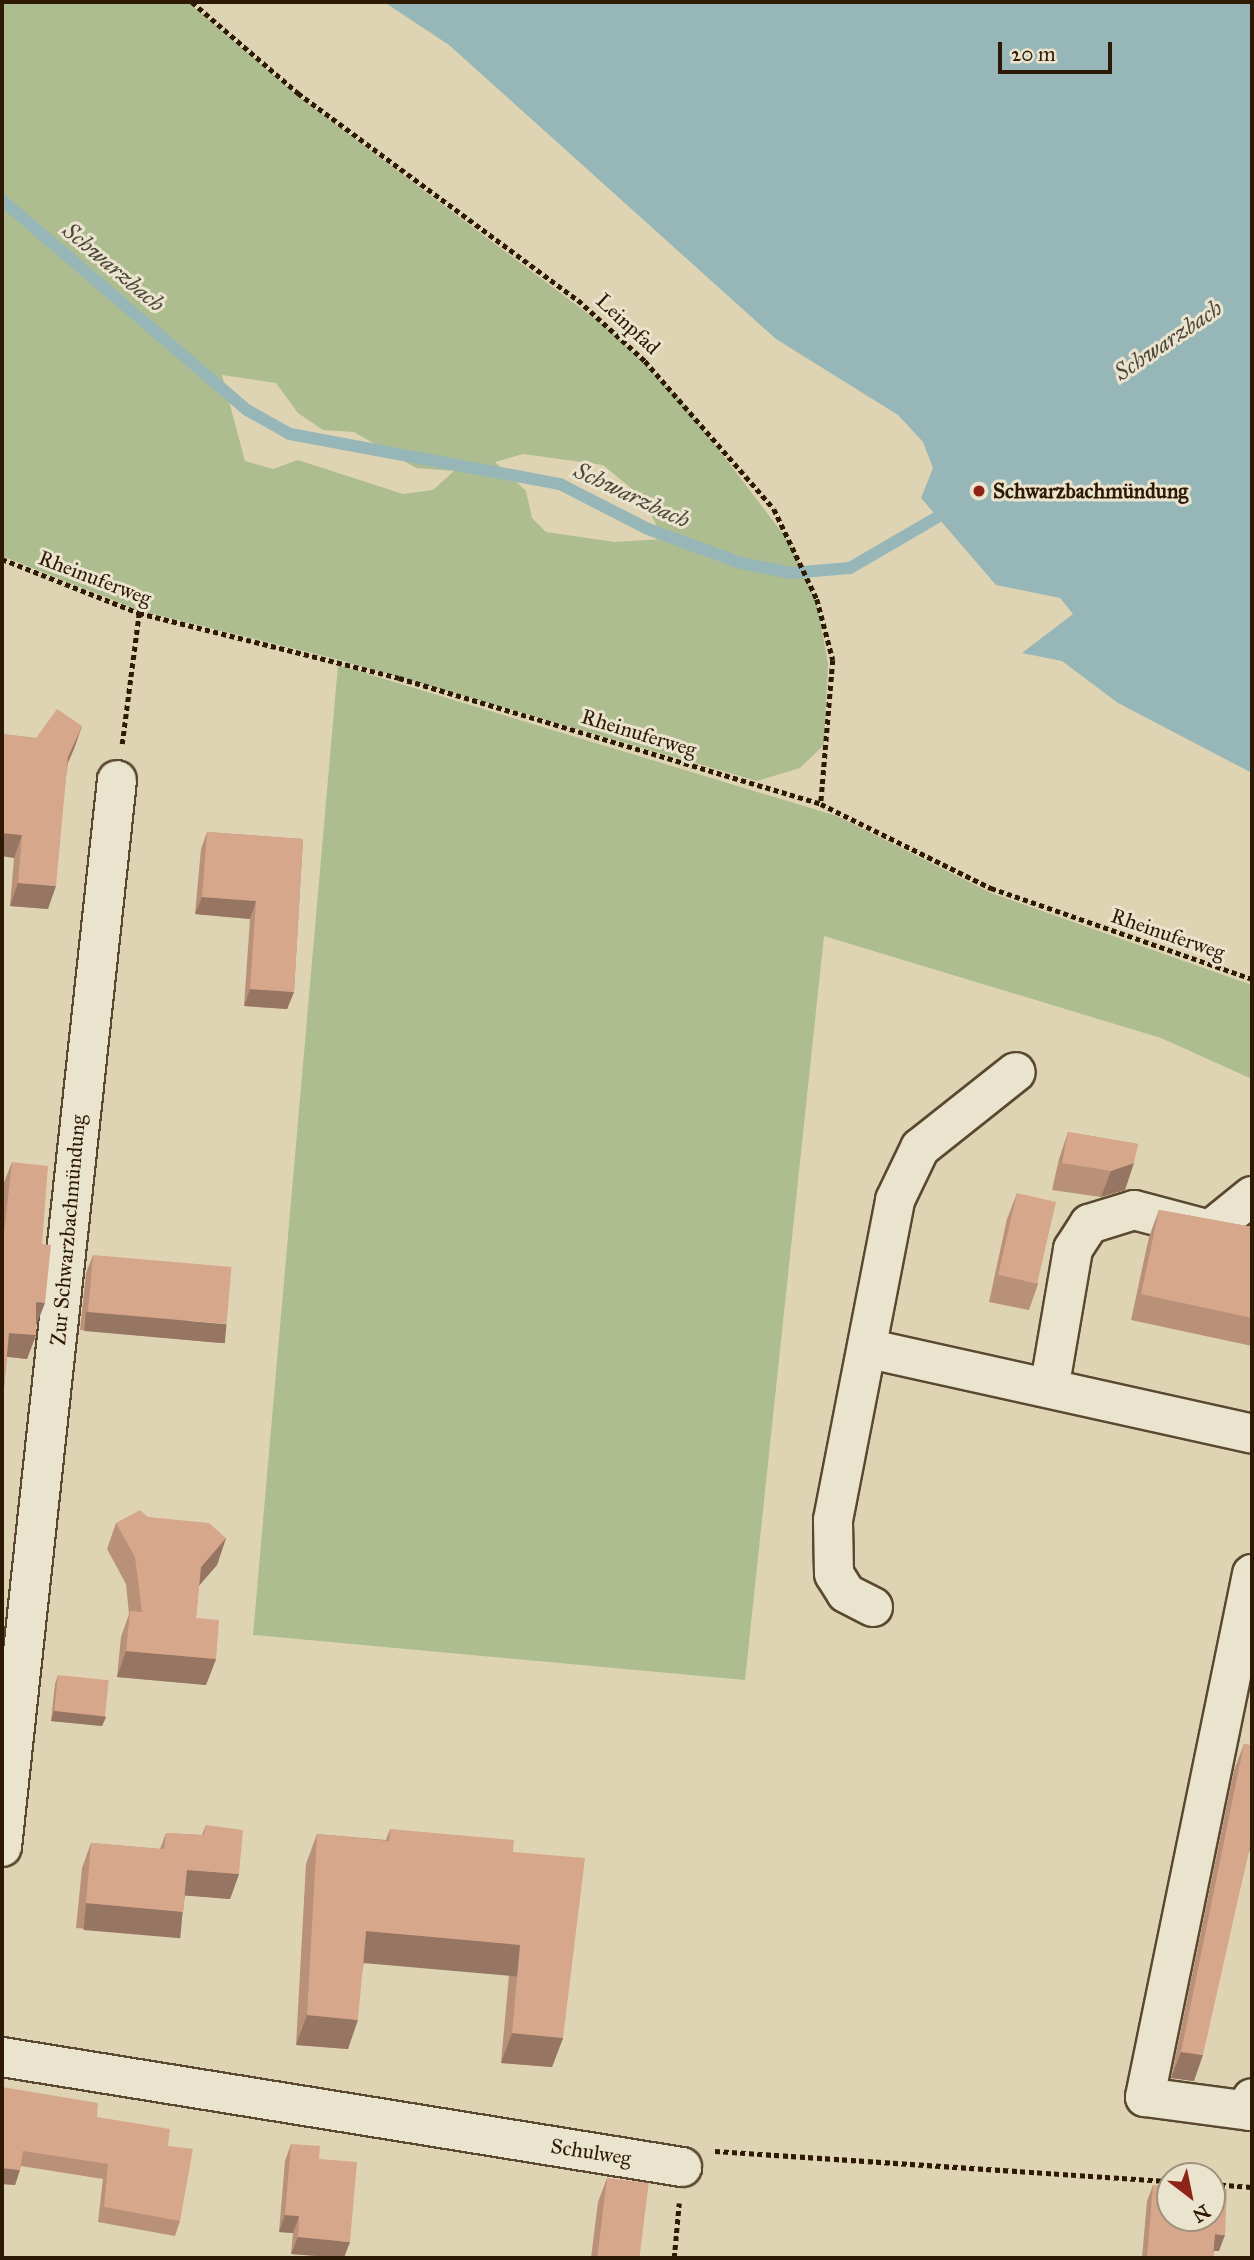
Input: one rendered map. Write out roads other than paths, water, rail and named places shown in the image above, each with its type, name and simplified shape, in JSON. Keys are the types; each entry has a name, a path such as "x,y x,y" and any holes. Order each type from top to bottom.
{"street":[{"name":"Zur Schwarzbachmündung","path":"2,1847 117,780"},
{"path":"873,1607 846,1593 834,1574 834,1520 906,1168 937,1133 1016,1072"},
{"path":"1050,1384 1073,1249 1089,1224 1134,1210 1210,1230 1252,1196"},
{"path":"870,1349 1050,1384 1252,1434"},
{"path":"1252,1574 1145,2097 1250,2111 1252,2098"},
{"name":"Schulweg","path":"2,2057 682,2167"}],"water":[{"path":"384,2 1252,2 1252,773 1118,703 1062,661 1022,653 1073,614 1060,598 996,585 921,498 933,468 923,442 898,415 776,339 449,45"}],"waterway":[{"name":"Schwarzbach","path":"2,200 247,410 290,434 560,484 648,529 741,563 791,573 850,568 955,507"}],"place":[{"name":"Schwarzbachmündung","path":"979,491"}]}
